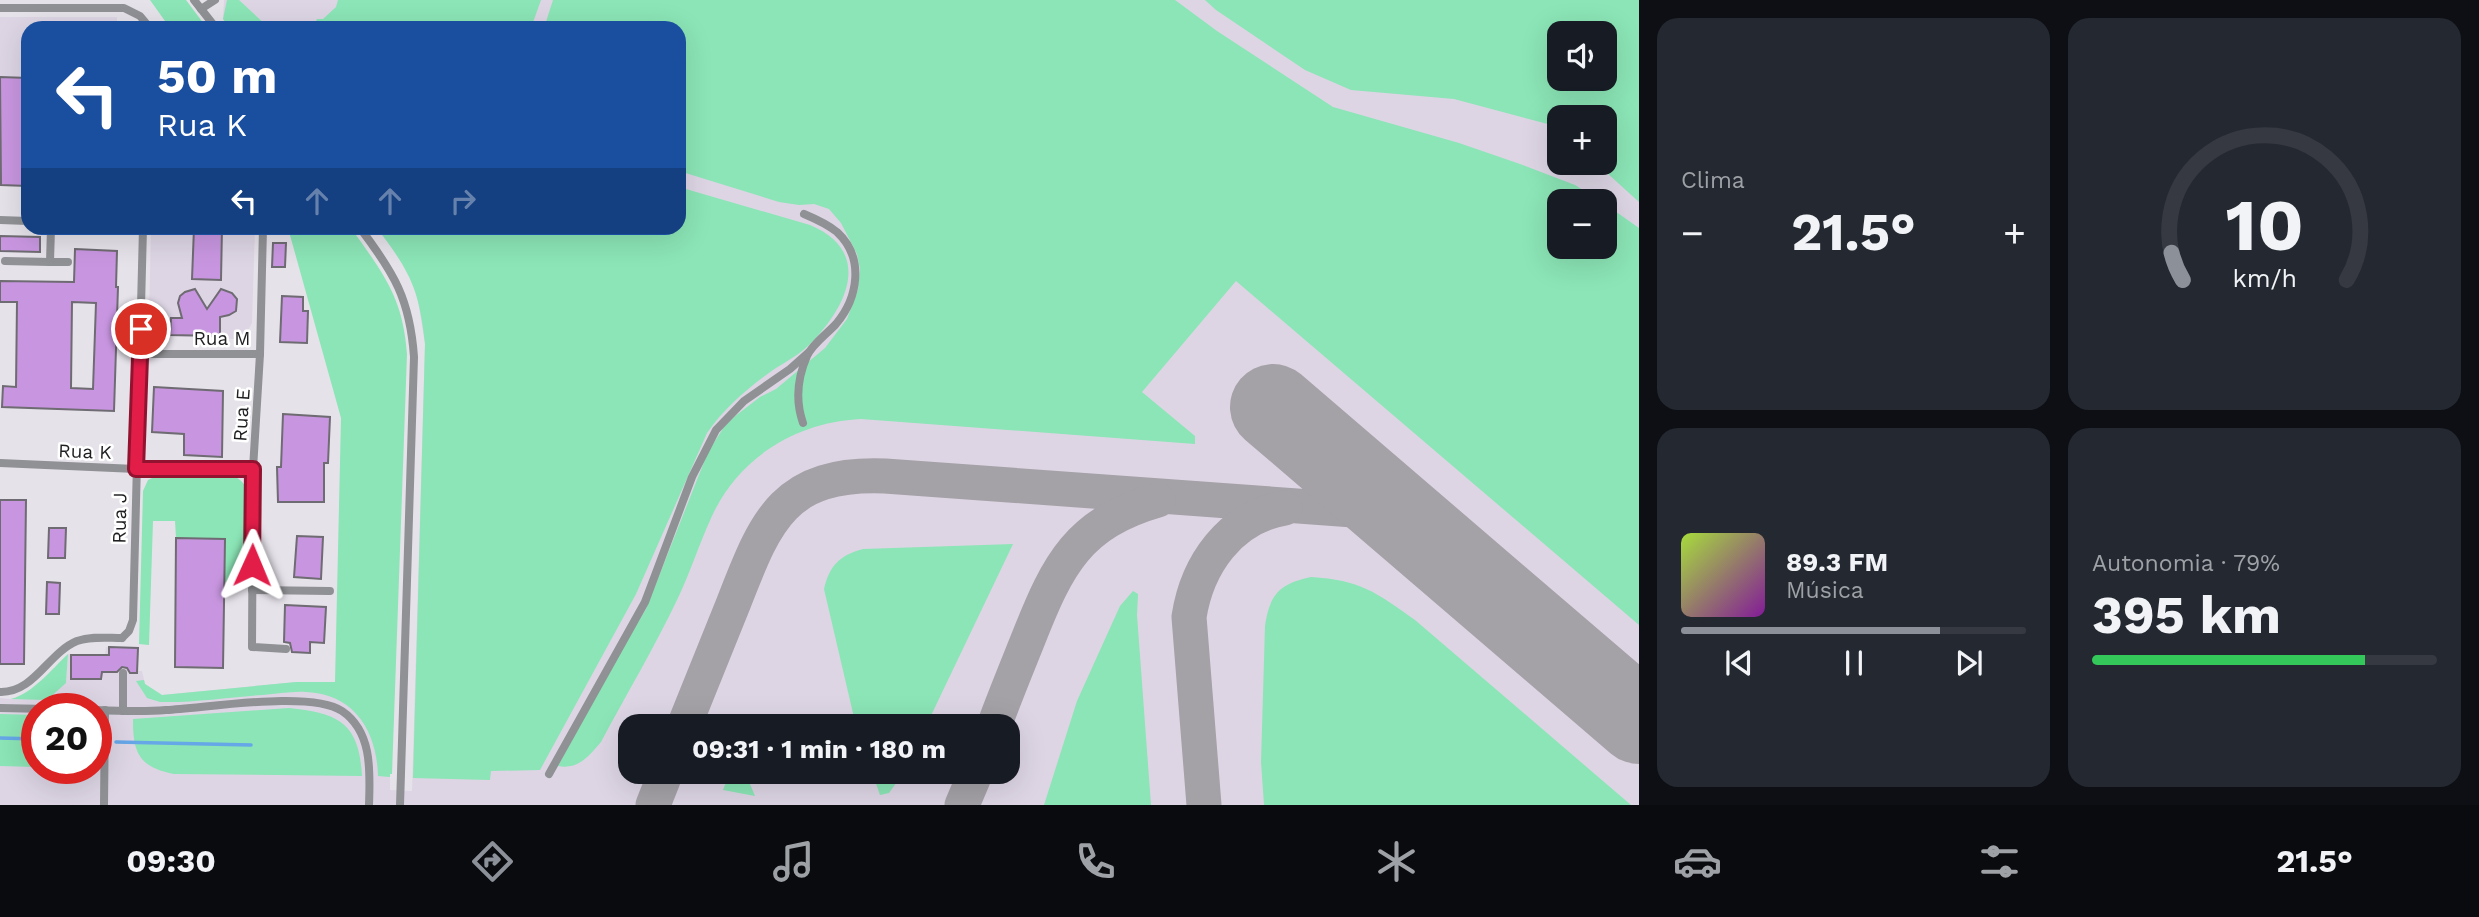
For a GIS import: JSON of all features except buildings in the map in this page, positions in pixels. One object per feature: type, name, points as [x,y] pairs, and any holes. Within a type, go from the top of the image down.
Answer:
[{"type":"lane","points":[[194,0],[210,21]]},
{"type":"lane","points":[[201,9],[215,0]]},
{"type":"lane","points":[[0,8],[124,8],[144,21]]},
{"type":"lane","points":[[549,774],[645,602],[692,477],[716,430],[744,401],[808,353],[837,323],[854,292],[855,265],[845,241],[824,223],[804,214]]},
{"type":"lane","points":[[0,220],[21,221]]},
{"type":"lane","points":[[50,262],[51,235]]},
{"type":"lane","name":"Rua J","points":[[0,692],[9,692],[30,682],[74,642],[87,638],[122,643],[130,631],[133,620],[143,235]]},
{"type":"lane","name":"Rua E","points":[[263,235],[260,354],[253,469],[252,647],[286,649]]},
{"type":"lane","points":[[365,235],[392,272],[409,314],[413,334],[400,805]]},
{"type":"lane","points":[[5,261],[68,262]]},
{"type":"lane","points":[[803,424],[797,400],[798,386],[808,353]]},
{"type":"lane","name":"Rua M","points":[[141,354],[260,354]]},
{"type":"lane","name":"Rua K","points":[[0,463],[136,469],[253,469]]},
{"type":"lane","points":[[252,590],[330,591]]},
{"type":"lane","points":[[123,673],[123,710]]},
{"type":"lane","points":[[112,710],[163,710],[303,699],[330,705],[349,716],[363,738],[370,763],[369,805]]},
{"type":"lane","points":[[0,708],[21,708]]},
{"type":"lane","points":[[103,784],[104,805]]},
{"type":"shaded area","points":[[224,0],[1613,0],[1639,23],[1639,805],[0,805],[0,698],[21,696],[21,784],[112,784],[112,693],[32,693],[66,683],[68,654],[105,655],[106,647],[138,648],[137,671],[142,671],[145,684],[162,695],[296,682],[331,682],[372,723],[390,774],[390,790],[412,791],[425,344],[416,289],[403,262],[382,235],[686,235],[686,21],[223,19]]},
{"type":"shaded area","points":[[0,17],[117,17],[117,21],[21,21],[21,187],[0,186]]},
{"type":"shaded area","points":[[151,235],[255,235],[252,323],[246,334],[235,339],[164,336],[153,330],[149,319]]},
{"type":"green space","points":[[150,0],[186,0],[202,21],[165,21]]},
{"type":"green space","points":[[227,0],[239,0],[262,21],[225,21]]},
{"type":"green space","points":[[338,0],[541,0],[534,21],[316,21],[323,19],[336,7]]},
{"type":"green space","points":[[553,0],[1175,0],[1217,31],[1333,107],[1459,143],[1575,185],[1581,189],[1547,189],[1547,259],[1617,259],[1617,212],[1639,228],[1639,625],[1236,281],[1142,392],[1195,436],[1195,444],[861,419],[815,427],[793,435],[754,460],[738,476],[712,516],[682,590],[601,742],[577,764],[558,766],[646,609],[708,452],[734,417],[760,397],[776,389],[825,348],[847,319],[858,290],[860,269],[857,254],[841,223],[829,209],[814,204],[779,202],[686,173],[686,21],[546,21]]},
{"type":"green space","points":[[1205,0],[1639,0],[1639,202],[1609,175],[1617,175],[1617,105],[1547,105],[1547,124],[1454,99],[1351,90],[1305,70]]},
{"type":"green space","points":[[686,189],[810,225],[830,236],[842,250],[848,265],[848,281],[843,297],[823,330],[809,345],[746,391],[707,433],[636,594],[540,770],[491,771],[490,780],[413,778],[425,344],[416,294],[398,257],[382,235],[686,235]]},
{"type":"green space","points":[[290,235],[356,235],[390,286],[405,334],[407,354],[390,777],[378,776],[373,745],[360,718],[338,700],[323,694],[301,692],[160,702],[147,698],[136,681],[144,680],[145,684],[162,695],[296,682],[335,682],[341,418]]},
{"type":"green space","points":[[162,473],[229,474],[241,481],[246,488],[248,503],[247,560],[242,571],[224,583],[225,539],[176,538],[175,521],[153,521],[149,645],[139,644],[143,491],[148,480]]},
{"type":"green space","points":[[1013,544],[932,714],[853,714],[824,589],[832,568],[842,558],[863,549]]},
{"type":"green space","points":[[1311,577],[1342,581],[1367,589],[1401,610],[1631,805],[1264,805],[1261,762],[1267,615],[1278,592],[1291,583]]},
{"type":"green space","points":[[1133,591],[1138,594],[1137,615],[1151,805],[1044,805],[1077,701],[1120,606]]},
{"type":"green space","points":[[68,654],[66,683],[55,693],[24,693],[34,686]]},
{"type":"green space","points":[[289,708],[321,713],[343,724],[356,744],[362,776],[174,774],[145,762],[134,741],[133,719]]},
{"type":"green space","points":[[0,714],[21,715],[21,767],[0,766]]},
{"type":"green space","points":[[725,784],[750,784],[755,796],[723,790]]},
{"type":"green space","points":[[876,784],[895,784],[889,793],[880,795]]},
{"type":"waterway","points":[[0,738],[21,739]]},
{"type":"waterway","points":[[116,742],[251,745]]},
{"type":"taxiway","points":[[689,714],[744,577],[767,528],[782,508],[800,494],[822,483],[850,477],[885,476],[1367,511],[1403,525],[1503,605]]},
{"type":"taxiway","points":[[999,714],[1050,588],[1074,550],[1108,521],[1131,509],[1158,500]]},
{"type":"taxiway","points":[[1204,805],[1189,617],[1193,598],[1208,562],[1219,546],[1248,522],[1265,513],[1285,508]]},
{"type":"taxiway","points":[[653,805],[661,784]]},
{"type":"taxiway","points":[[962,805],[971,784]]},
{"type":"runway","points":[[1273,407],[1639,721]]},
{"type":"route","points":[[141,329],[136,469],[253,469],[252,565]]}]
